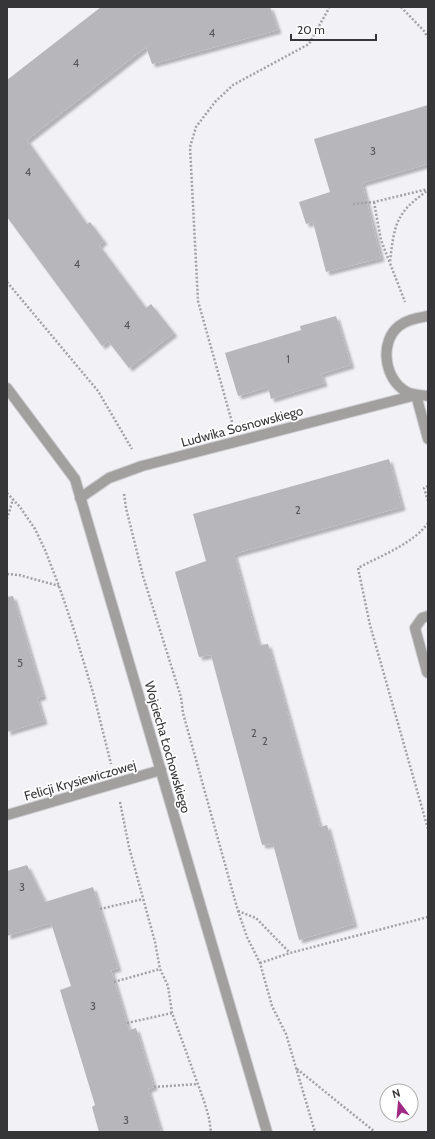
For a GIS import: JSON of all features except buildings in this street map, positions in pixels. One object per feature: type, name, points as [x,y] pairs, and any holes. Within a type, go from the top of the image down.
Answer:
[{"type":"street","name":"Ludwika Sosnowskiego","points":[[428,316],[411,319],[399,326],[392,335],[387,349],[387,366],[395,382],[406,391],[416,395],[428,396]]},
{"type":"street","name":"Wojciecha Łochowskiego","points":[[7,388],[75,479],[267,1132]]},
{"type":"street","name":"Ludwika Sosnowskiego","points":[[80,498],[109,478],[142,466],[416,395]]},
{"type":"street","points":[[416,395],[428,439]]},
{"type":"street","points":[[428,616],[422,618],[415,628],[428,673]]},
{"type":"street","name":"Felicji Krysiewiczowej","points":[[7,814],[161,770]]},
{"type":"path","points":[[237,441],[198,301],[190,147],[196,127],[215,102],[232,85],[309,44],[329,7]]},
{"type":"path","points":[[401,7],[424,31],[428,38]]},
{"type":"path","points":[[353,204],[374,202],[428,190]]},
{"type":"path","points":[[390,262],[393,240],[401,216],[414,201],[428,190]]},
{"type":"path","points":[[374,202],[381,240],[411,319]]},
{"type":"path","points":[[7,282],[98,391],[142,466],[126,486],[124,493],[126,508],[143,576],[181,697],[183,713],[238,911],[247,937],[260,963],[272,1006],[286,1034],[315,1132]]},
{"type":"path","points":[[428,486],[424,488],[428,501]]},
{"type":"path","points":[[7,493],[20,507],[35,529],[59,586],[74,630],[116,784],[124,825],[155,942],[160,969],[168,986],[172,1013],[198,1084],[209,1118],[211,1132]]},
{"type":"path","points":[[7,519],[13,499]]},
{"type":"path","points":[[428,523],[423,530],[406,542],[358,568],[370,625],[428,829]]},
{"type":"path","points":[[7,574],[59,586]]},
{"type":"path","points":[[100,908],[143,899]]},
{"type":"path","points":[[238,911],[256,918],[290,953]]},
{"type":"path","points":[[260,963],[290,953],[428,918]]},
{"type":"path","points":[[114,982],[160,969]]},
{"type":"path","points":[[127,1023],[172,1013]]},
{"type":"path","points":[[296,1068],[375,1132]]},
{"type":"path","points":[[154,1087],[198,1084]]}]
